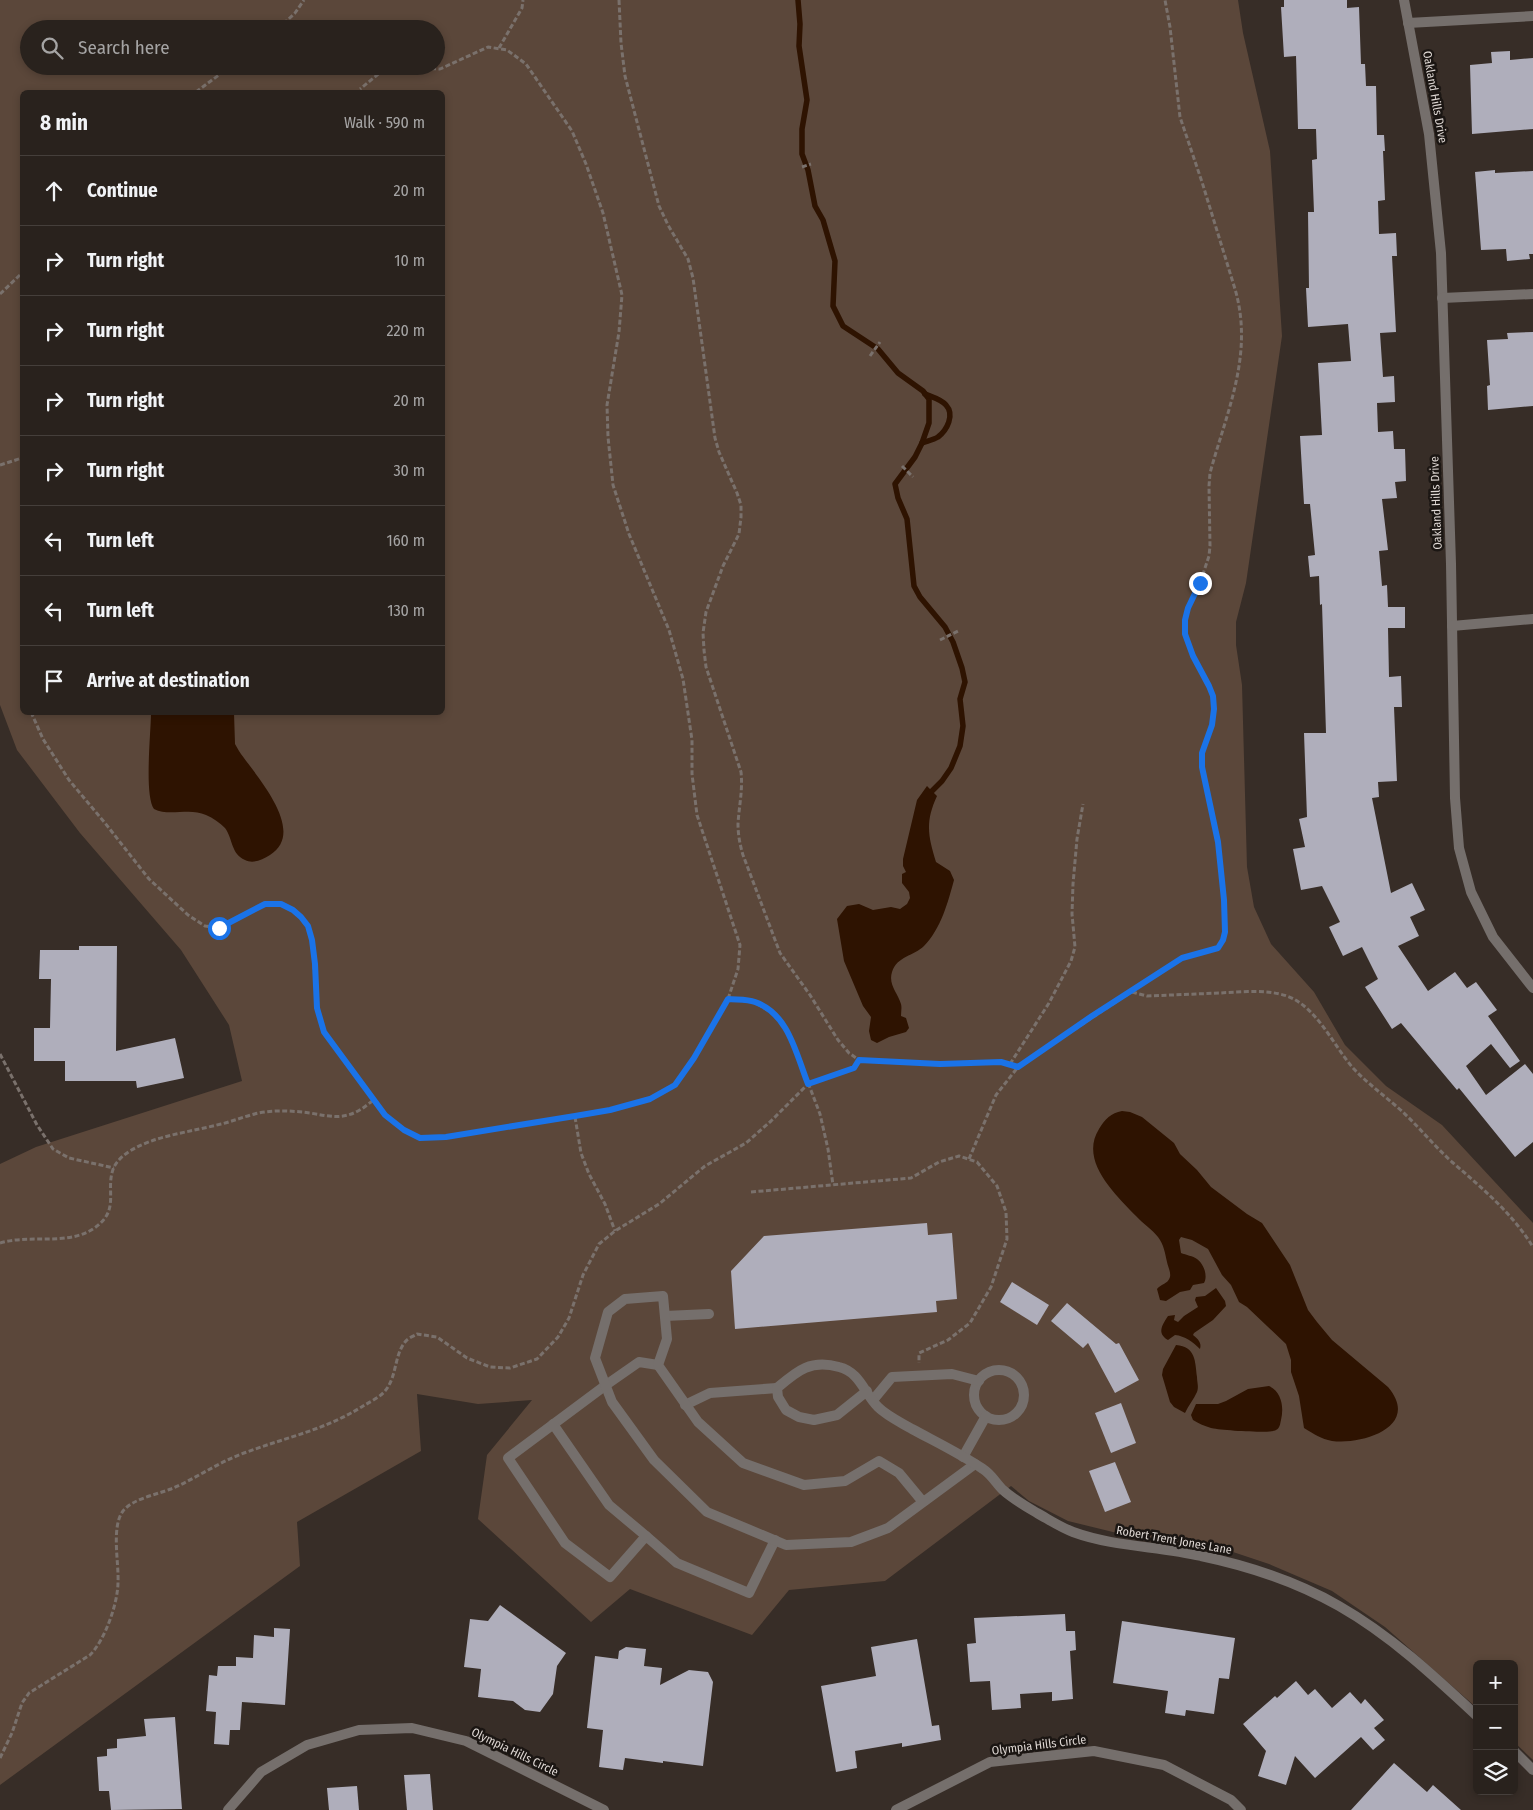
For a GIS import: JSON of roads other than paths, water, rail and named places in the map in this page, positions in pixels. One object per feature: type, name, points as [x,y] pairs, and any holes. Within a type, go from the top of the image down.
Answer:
[{"type":"street","name":"Oakland Hills Drive","points":[[1404,0],[1429,134],[1438,212],[1452,626],[1455,798],[1459,848],[1471,892],[1493,937],[1533,988]]},
{"type":"street","points":[[1408,23],[1533,16]]},
{"type":"street","points":[[1442,298],[1533,294]]},
{"type":"street","points":[[1452,626],[1533,619]]},
{"type":"street","points":[[658,1365],[666,1339],[663,1296],[625,1299],[608,1312],[595,1358],[612,1402],[654,1460],[707,1512],[786,1544],[851,1542],[888,1528],[976,1464]]},
{"type":"street","points":[[665,1316],[710,1314]]},
{"type":"street","points":[[646,1536],[610,1577],[566,1543],[508,1458],[639,1362],[658,1365],[698,1422],[743,1463],[804,1485],[845,1481],[879,1461],[899,1473],[923,1502]]},
{"type":"street","name":"Robert Trent Jones Lane","points":[[777,1388],[803,1368],[819,1364],[839,1367],[853,1373],[877,1406],[894,1419],[976,1464],[1021,1503],[1072,1531],[1127,1545],[1162,1548],[1201,1555],[1266,1573],[1316,1594],[1366,1623],[1397,1646],[1436,1677],[1473,1712]]},
{"type":"street","points":[[1001,1371],[1016,1377],[1024,1391],[1022,1407],[1017,1414],[1002,1420],[993,1420],[986,1416],[976,1404],[974,1396],[979,1381],[985,1375],[1001,1371]]},
{"type":"street","points":[[873,1400],[892,1377],[952,1374],[979,1381]]},
{"type":"street","points":[[685,1405],[710,1393],[777,1388],[778,1397],[786,1410],[799,1417],[814,1420],[837,1415],[867,1390]]},
{"type":"street","points":[[963,1457],[986,1416]]},
{"type":"street","points":[[554,1424],[609,1505],[677,1563],[749,1593],[775,1540]]},
{"type":"street","name":"Olympia Hills Circle","points":[[228,1810],[261,1772],[307,1745],[360,1730],[412,1728],[466,1741],[604,1810]]},
{"type":"street","name":"Olympia Hills Circle","points":[[896,1810],[990,1762],[1094,1751],[1164,1765],[1231,1800],[1241,1810]]},
{"type":"street","points":[[1518,1755],[1533,1770]]},
{"type":"waterway","points":[[798,0],[799,46],[807,100],[802,129],[802,154],[808,170],[815,206],[823,220],[835,261],[833,306],[843,326],[878,349],[898,373],[923,391],[929,399],[929,423],[922,443],[915,457],[895,484],[898,498],[907,519],[914,586],[920,597],[945,627],[953,642],[965,682],[960,699],[963,726],[960,746],[951,768],[932,791]]},
{"type":"waterway","points":[[922,443],[941,434],[950,418],[949,409],[944,403],[925,394]]}]
